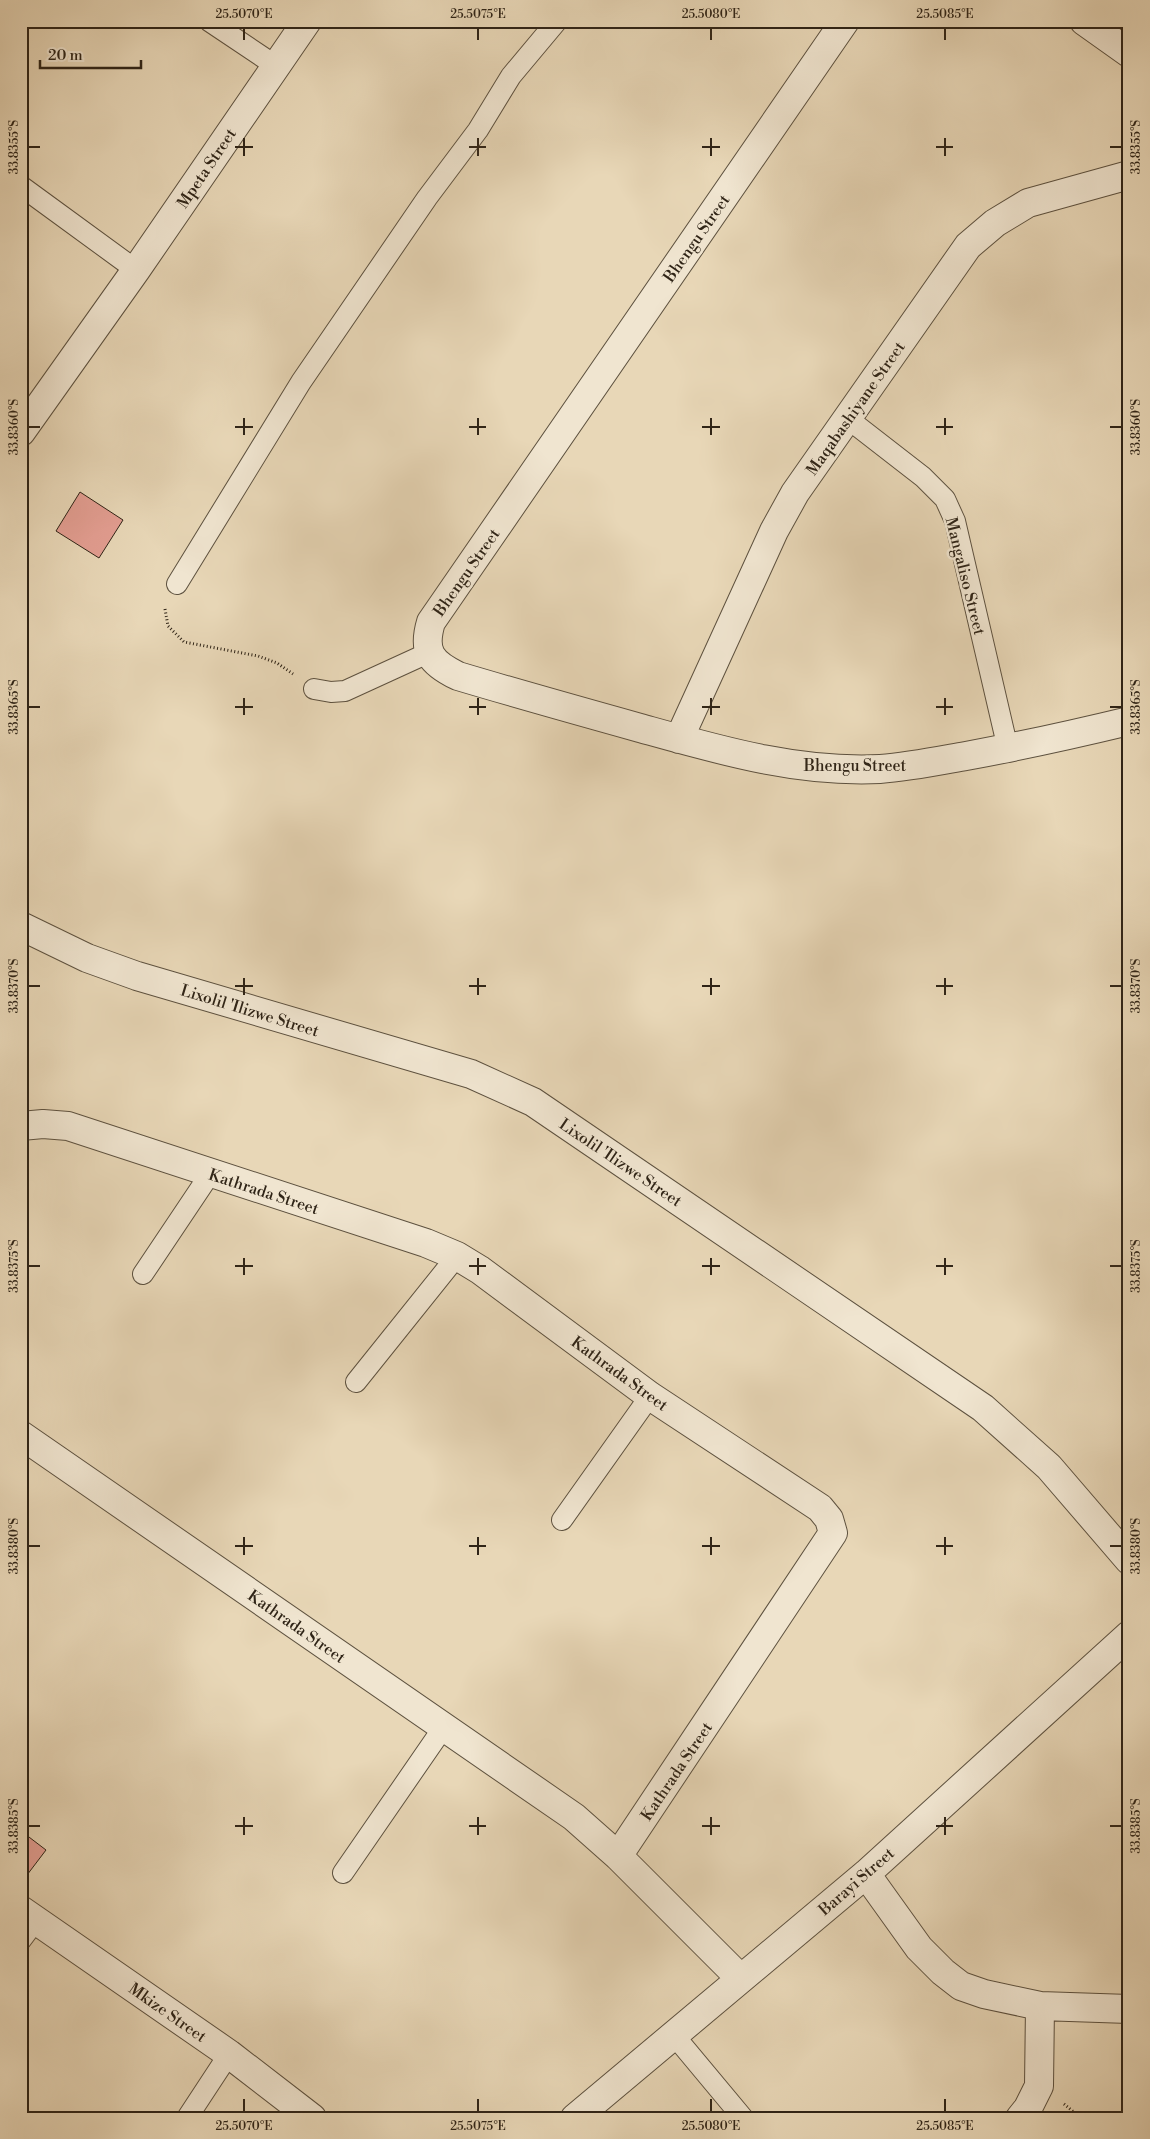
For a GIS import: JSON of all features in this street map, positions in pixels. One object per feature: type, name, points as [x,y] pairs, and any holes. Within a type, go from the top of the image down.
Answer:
[{"type":"street","name":"Mpeta Street","points":[[21,432],[136,270],[307,21]]},
{"type":"street","name":"Bhengu Street","points":[[845,21],[431,622],[427,637],[428,653],[438,665],[458,676],[742,756],[784,764],[832,769],[881,769],[919,765],[1008,749],[1129,721]]},
{"type":"street","points":[[1084,21],[1127,46]]},
{"type":"street","name":"Maqabashiyane Street","points":[[679,739],[774,531],[795,493],[968,246],[995,223],[1028,203],[1129,175]]},
{"type":"street","name":"Lixolil 'Ilizwe Street","points":[[21,926],[87,958],[136,976],[472,1074],[533,1102],[983,1408],[1049,1467],[1129,1560]]},
{"type":"street","name":"Kathrada Street","points":[[21,1126],[43,1124],[68,1126],[210,1174],[426,1243],[457,1256],[480,1270],[650,1396],[820,1508],[829,1519],[834,1533],[618,1856]]},
{"type":"street","name":"Kathrada Street","points":[[21,1435],[574,1817],[618,1856],[740,1978]]},
{"type":"street","name":"Barayi Street","points":[[575,2118],[866,1874],[1129,1635]]},
{"type":"street","points":[[866,1874],[919,1948],[943,1972],[961,1986],[984,1994],[1040,2006],[1129,2009]]},
{"type":"street","name":"Mkize Street","points":[[26,1923],[229,2054],[312,2118]]},
{"type":"street","points":[[1020,2118],[1028,2108],[1039,2086],[1040,2006]]},
{"type":"lane","points":[[209,21],[276,66]]},
{"type":"lane","points":[[177,584],[301,382],[427,198],[478,130],[511,76],[557,21]]},
{"type":"lane","points":[[21,186],[136,270]]},
{"type":"lane","name":"Mangaliso Street","points":[[848,418],[923,476],[945,500],[955,521],[1008,749]]},
{"type":"lane","points":[[314,689],[331,692],[345,691],[428,653]]},
{"type":"lane","points":[[143,1274],[210,1174]]},
{"type":"lane","points":[[356,1382],[457,1256]]},
{"type":"lane","points":[[562,1520],[650,1396]]},
{"type":"lane","points":[[342,1872],[443,1728]]},
{"type":"lane","points":[[673,2034],[743,2118]]},
{"type":"lane","points":[[187,2118],[229,2054]]},
{"type":"path","points":[[177,584],[165,607],[168,626],[184,642],[258,656],[277,663],[314,689]]},
{"type":"building","points":[[80,492],[123,520],[99,558],[56,531]]},
{"type":"building","points":[[25,1834],[46,1850],[27,1875],[21,1871],[21,1840]]}]
